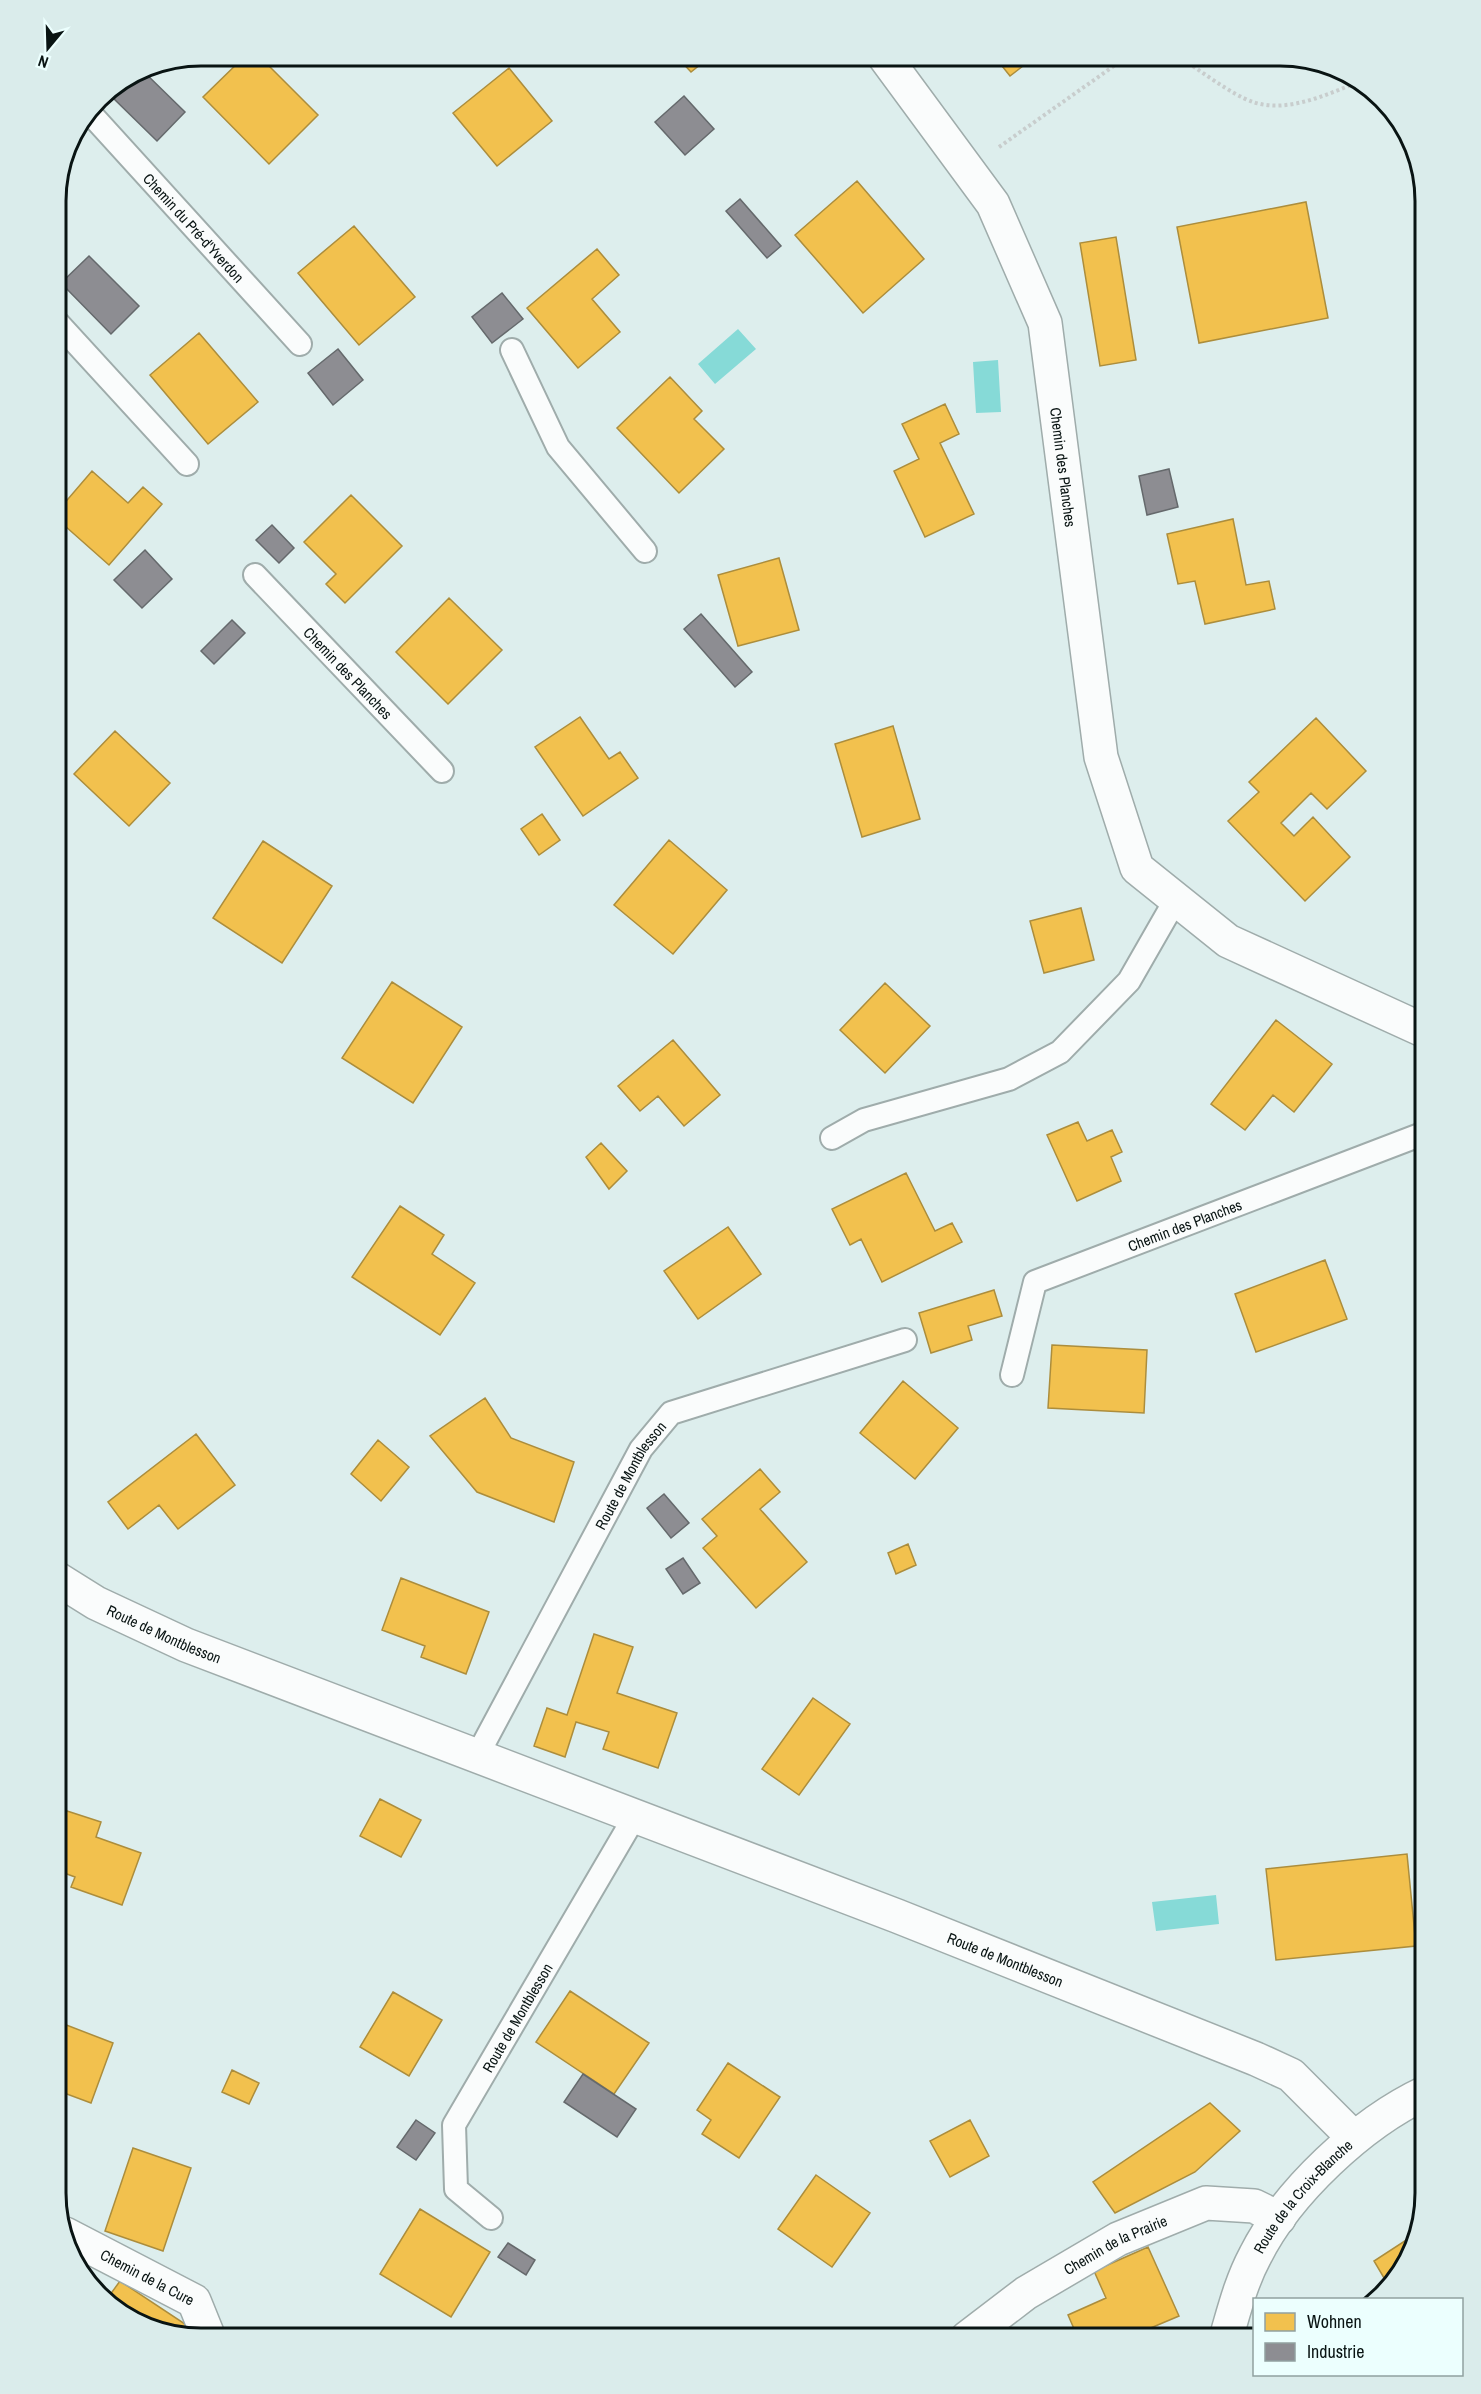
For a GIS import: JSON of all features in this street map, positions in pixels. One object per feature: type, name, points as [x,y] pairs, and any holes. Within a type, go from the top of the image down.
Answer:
[{"type":"street","name":"Chemin des Planches","points":[[891,66],[993,204],[1045,323],[1101,757],[1137,868],[1228,941],[1415,1025]]},
{"type":"street","name":"Route de Montblesson","points":[[66,1584],[96,1604],[186,1646],[908,1920],[1256,2059],[1291,2075],[1354,2138]]},
{"type":"street","name":"Route de la Croix-Blanche","points":[[1229,2328],[1254,2256],[1279,2218],[1316,2173],[1354,2138],[1415,2099]]},
{"type":"street","name":"Chemin de la Prairie","points":[[980,2328],[1026,2293],[1118,2239],[1206,2203],[1254,2206],[1279,2218]]},
{"type":"street","name":"Chemin de la Cure","points":[[74,2239],[194,2301],[205,2328]]},
{"type":"lane","name":"Chemin du Pré-d'Yverdon","points":[[95,118],[300,344]]},
{"type":"lane","points":[[66,332],[187,464]]},
{"type":"lane","points":[[512,350],[558,447],[645,551]]},
{"type":"lane","name":"Chemin des Planches","points":[[255,575],[442,771]]},
{"type":"lane","points":[[832,1138],[864,1120],[1009,1079],[1059,1052],[1129,981],[1176,899]]},
{"type":"lane","name":"Chemin des Planches","points":[[1012,1375],[1035,1282],[1415,1137]]},
{"type":"lane","name":"Route de Montblesson","points":[[477,1756],[641,1449],[671,1413],[905,1340]]},
{"type":"lane","name":"Route de Montblesson","points":[[491,2218],[456,2188],[454,2125],[635,1816]]},
{"type":"path","points":[[992,151],[1114,66]]},
{"type":"path","points":[[1194,66],[1251,102],[1267,105],[1288,105],[1349,85]]},
{"type":"water","points":[[738,329],[756,349],[715,384],[698,364]]},
{"type":"water","points":[[998,360],[1001,412],[976,413],[973,362]]},
{"type":"water","points":[[1216,1895],[1219,1924],[1156,1931],[1152,1902]]},
{"type":"building: Wohnen","points":[[235,66],[269,66],[318,115],[269,164],[203,97]]},
{"type":"building: Wohnen","points":[[685,66],[698,66],[691,72]]},
{"type":"building: Wohnen","points":[[1002,66],[1023,66],[1010,76]]},
{"type":"building: Wohnen","points":[[509,68],[552,121],[497,166],[453,113]]},
{"type":"building: Wohnen","points":[[857,181],[924,259],[863,313],[795,235]]},
{"type":"building: Wohnen","points":[[1306,202],[1328,318],[1199,343],[1177,227]]},
{"type":"building: Wohnen","points":[[354,226],[415,297],[359,345],[298,273]]},
{"type":"building: Wohnen","points":[[1116,237],[1136,360],[1100,366],[1080,243]]},
{"type":"building: Wohnen","points":[[597,249],[619,275],[592,299],[620,332],[578,368],[527,308]]},
{"type":"building: Wohnen","points":[[199,333],[258,402],[208,444],[150,375]]},
{"type":"building: Wohnen","points":[[670,377],[702,411],[694,419],[724,449],[679,493],[617,428]]},
{"type":"building: Wohnen","points":[[945,404],[959,434],[940,443],[974,514],[925,537],[894,471],[919,459],[902,424]]},
{"type":"building: Wohnen","points":[[92,471],[128,503],[143,487],[162,504],[109,565],[66,527],[66,501]]},
{"type":"building: Wohnen","points":[[351,495],[402,546],[345,603],[326,584],[336,574],[304,542]]},
{"type":"building: Wohnen","points":[[1233,519],[1246,585],[1269,581],[1275,609],[1205,624],[1195,581],[1178,584],[1167,534]]},
{"type":"building: Wohnen","points":[[779,558],[799,630],[738,646],[718,575]]},
{"type":"building: Wohnen","points":[[449,598],[502,650],[448,704],[396,652]]},
{"type":"building: Wohnen","points":[[580,717],[609,759],[620,752],[638,778],[583,816],[535,747]]},
{"type":"building: Wohnen","points":[[1316,718],[1366,771],[1327,809],[1311,793],[1281,823],[1294,836],[1313,817],[1350,857],[1305,901],[1228,821],[1259,792],[1249,782]]},
{"type":"building: Wohnen","points":[[893,726],[920,819],[862,837],[835,744]]},
{"type":"building: Wohnen","points":[[115,731],[170,783],[129,826],[74,774]]},
{"type":"building: Wohnen","points":[[542,814],[560,840],[539,855],[521,829]]},
{"type":"building: Wohnen","points":[[669,840],[727,890],[673,954],[614,905]]},
{"type":"building: Wohnen","points":[[263,841],[332,886],[282,963],[213,918]]},
{"type":"building: Wohnen","points":[[1081,908],[1094,960],[1044,973],[1030,921]]},
{"type":"building: Wohnen","points":[[392,982],[462,1027],[413,1103],[342,1058]]},
{"type":"building: Wohnen","points":[[885,983],[930,1026],[885,1073],[840,1030]]},
{"type":"building: Wohnen","points":[[1276,1020],[1332,1064],[1294,1112],[1273,1095],[1245,1130],[1211,1104]]},
{"type":"building: Wohnen","points":[[673,1040],[720,1095],[684,1126],[658,1096],[640,1111],[618,1086]]},
{"type":"building: Wohnen","points":[[1078,1122],[1087,1141],[1112,1130],[1122,1152],[1111,1157],[1121,1181],[1077,1201],[1047,1135]]},
{"type":"building: Wohnen","points":[[601,1143],[627,1171],[609,1189],[586,1157]]},
{"type":"building: Wohnen","points":[[906,1173],[935,1231],[952,1223],[962,1242],[882,1282],[861,1239],[850,1245],[832,1209]]},
{"type":"building: Wohnen","points":[[400,1206],[444,1235],[432,1254],[475,1283],[440,1335],[352,1277]]},
{"type":"building: Wohnen","points":[[728,1227],[761,1274],[698,1319],[664,1271]]},
{"type":"building: Wohnen","points":[[1325,1260],[1347,1319],[1256,1352],[1235,1294]]},
{"type":"building: Wohnen","points":[[994,1290],[1002,1316],[968,1326],[972,1340],[931,1353],[919,1313]]},
{"type":"building: Wohnen","points":[[1052,1345],[1147,1350],[1144,1413],[1048,1408]]},
{"type":"building: Wohnen","points":[[903,1381],[958,1428],[915,1479],[860,1433]]},
{"type":"building: Wohnen","points":[[485,1398],[511,1438],[574,1462],[554,1522],[477,1492],[430,1436]]},
{"type":"building: Wohnen","points":[[196,1434],[235,1485],[178,1529],[159,1505],[128,1529],[108,1502]]},
{"type":"building: Wohnen","points":[[378,1440],[409,1467],[381,1501],[351,1474]]},
{"type":"building: Wohnen","points":[[760,1469],[780,1492],[760,1509],[807,1562],[756,1608],[703,1548],[717,1536],[702,1519]]},
{"type":"building: Wohnen","points":[[908,1544],[916,1565],[896,1574],[888,1553]]},
{"type":"building: Wohnen","points":[[401,1578],[489,1612],[466,1674],[421,1657],[425,1646],[382,1630]]},
{"type":"building: Wohnen","points":[[594,1634],[633,1647],[617,1693],[677,1713],[658,1768],[603,1749],[609,1732],[576,1722],[565,1757],[534,1746],[547,1708],[567,1715]]},
{"type":"building: Wohnen","points":[[813,1698],[850,1724],[799,1795],[762,1769]]},
{"type":"building: Wohnen","points":[[380,1799],[421,1820],[401,1857],[360,1836]]},
{"type":"building: Wohnen","points":[[66,1811],[101,1822],[96,1837],[141,1853],[122,1905],[71,1887],[75,1877],[66,1874]]},
{"type":"building: Wohnen","points":[[1407,1854],[1415,1946],[1276,1960],[1266,1869]]},
{"type":"building: Wohnen","points":[[570,1991],[649,2043],[614,2094],[536,2042]]},
{"type":"building: Wohnen","points":[[393,1992],[442,2020],[409,2076],[360,2047]]},
{"type":"building: Wohnen","points":[[66,2025],[113,2043],[91,2103],[66,2094]]},
{"type":"building: Wohnen","points":[[728,2063],[780,2097],[739,2158],[702,2134],[711,2120],[697,2110]]},
{"type":"building: Wohnen","points":[[232,2070],[259,2083],[249,2104],[222,2092]]},
{"type":"building: Wohnen","points":[[1210,2103],[1240,2131],[1195,2172],[1115,2213],[1093,2182]]},
{"type":"building: Wohnen","points":[[970,2120],[989,2156],[950,2177],[930,2141]]},
{"type":"building: Wohnen","points":[[133,2148],[191,2168],[163,2251],[105,2231]]},
{"type":"building: Wohnen","points":[[816,2175],[870,2213],[832,2267],[778,2229]]},
{"type":"building: Wohnen","points":[[420,2209],[490,2252],[451,2317],[380,2274]]},
{"type":"building: Wohnen","points":[[1407,2240],[1397,2261],[1384,2279],[1374,2261]]},
{"type":"building: Wohnen","points":[[1148,2247],[1179,2316],[1151,2328],[1074,2328],[1068,2315],[1106,2298],[1094,2271]]},
{"type":"building: Wohnen","points":[[120,2281],[191,2328],[158,2321],[141,2314],[111,2294]]},
{"type":"building: Industrie","points":[[148,76],[185,112],[157,141],[114,99]]},
{"type":"building: Industrie","points":[[684,96],[714,129],[685,155],[655,122]]},
{"type":"building: Industrie","points":[[740,199],[781,246],[767,258],[726,211]]},
{"type":"building: Industrie","points":[[89,256],[139,306],[111,334],[66,288],[66,278]]},
{"type":"building: Industrie","points":[[502,293],[523,319],[492,343],[472,317]]},
{"type":"building: Industrie","points":[[338,349],[363,380],[333,405],[308,373]]},
{"type":"building: Industrie","points":[[1169,469],[1178,507],[1147,515],[1139,476]]},
{"type":"building: Industrie","points":[[272,525],[294,548],[279,563],[256,540]]},
{"type":"building: Industrie","points":[[145,550],[172,579],[142,608],[114,580]]},
{"type":"building: Industrie","points":[[701,614],[752,672],[735,687],[684,629]]},
{"type":"building: Industrie","points":[[232,620],[245,633],[214,664],[201,651]]},
{"type":"building: Industrie","points":[[664,1494],[689,1523],[671,1538],[647,1508]]},
{"type":"building: Industrie","points":[[683,1558],[700,1583],[683,1594],[666,1569]]},
{"type":"building: Industrie","points":[[583,2074],[636,2109],[617,2137],[564,2102]]},
{"type":"building: Industrie","points":[[416,2120],[435,2133],[416,2160],[397,2147]]},
{"type":"building: Industrie","points":[[508,2243],[535,2260],[526,2275],[498,2257]]}]
